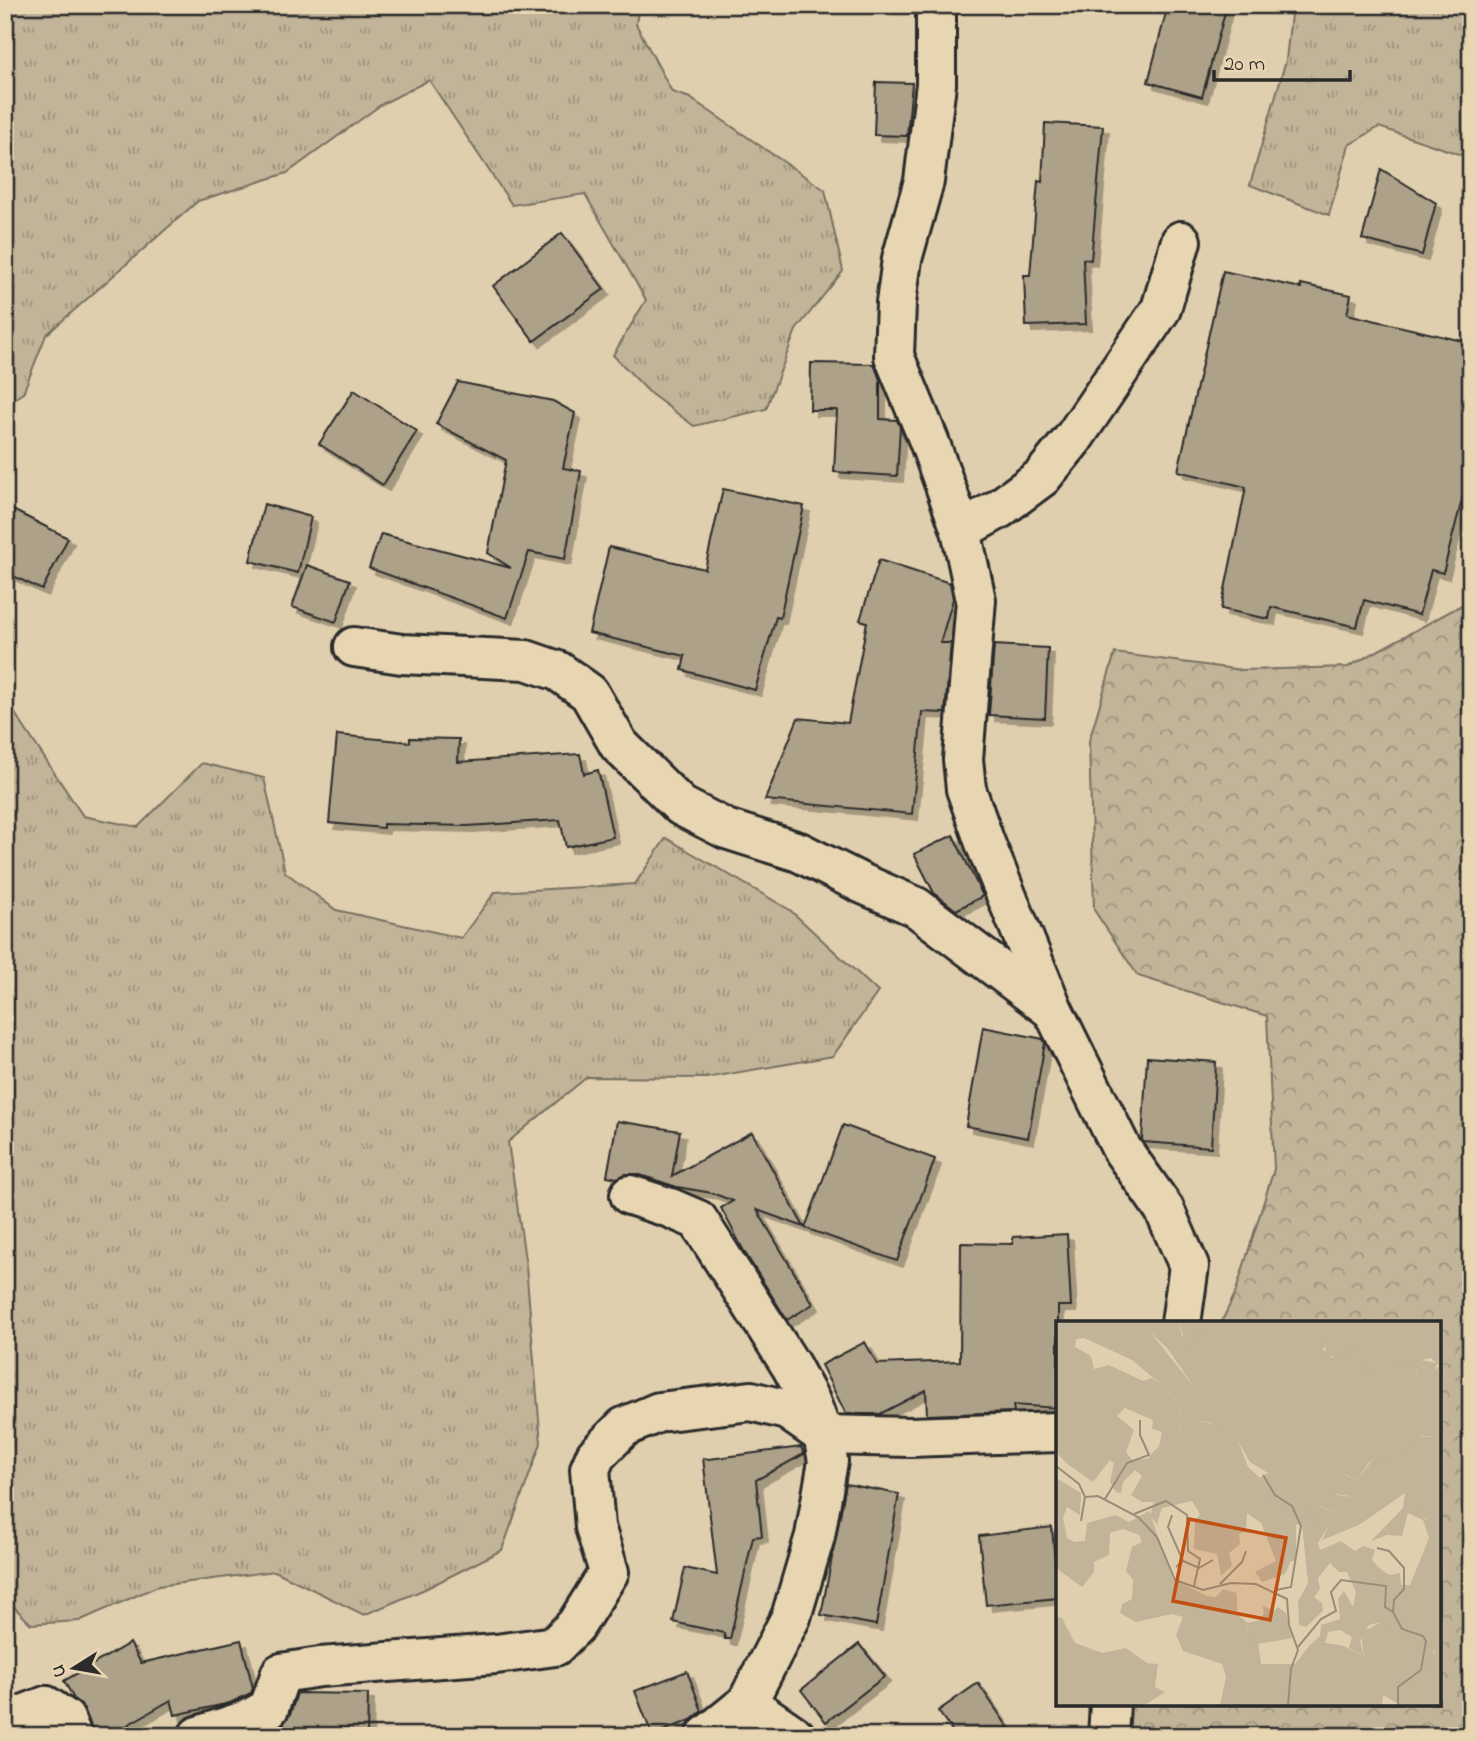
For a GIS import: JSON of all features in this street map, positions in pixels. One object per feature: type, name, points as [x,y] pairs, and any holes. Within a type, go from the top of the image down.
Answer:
[{"type":"street","points":[[936,5],[936,84],[924,181],[902,259],[896,303],[894,356],[929,441],[961,530],[976,600],[964,736],[966,789],[985,843],[1053,1010],[1121,1148],[1164,1209],[1189,1266],[1181,1321]]},
{"type":"street","points":[[961,530],[999,509],[1042,477],[1073,439],[1161,309],[1181,241]]},
{"type":"street","points":[[354,647],[402,654],[526,660],[558,671],[589,693],[619,745],[681,806],[726,829],[799,852],[916,907],[1053,1010]]},
{"type":"street","points":[[630,1195],[698,1220],[791,1366],[810,1401],[823,1435],[828,1461],[816,1536],[791,1617],[747,1703],[706,1736]]},
{"type":"street","points":[[198,1736],[250,1719],[269,1708],[281,1673],[320,1667],[496,1654],[555,1646],[576,1625],[608,1572],[595,1527],[590,1469],[596,1455],[624,1427],[659,1412],[751,1401],[787,1410],[823,1435],[911,1437],[1056,1432]]},
{"type":"street","points":[[747,1703],[795,1736]]},
{"type":"street","points":[[5,1722],[46,1706],[65,1719],[72,1736]]},
{"type":"street","points":[[1108,1736],[1110,1706]]},
{"type":"green space","points":[[5,5],[639,5],[636,24],[672,92],[690,98],[825,190],[843,271],[796,330],[766,409],[694,426],[651,394],[613,355],[646,300],[585,194],[512,205],[429,80],[382,104],[287,173],[198,201],[46,335],[23,393],[5,405]]},
{"type":"green space","points":[[1292,5],[1471,5],[1471,158],[1379,127],[1349,145],[1329,215],[1250,185],[1286,60]]},
{"type":"green space","points":[[1471,600],[1471,1736],[1126,1736],[1125,1706],[1441,1706],[1441,1321],[1222,1321],[1235,1294],[1274,1169],[1267,1016],[1138,976],[1094,910],[1089,741],[1115,653],[1242,670],[1348,667]]},
{"type":"green space","points":[[5,709],[12,709],[83,816],[138,827],[202,763],[264,778],[285,872],[336,910],[461,938],[495,892],[635,884],[666,838],[790,910],[878,992],[833,1056],[706,1078],[587,1077],[508,1142],[526,1266],[541,1443],[502,1550],[425,1589],[364,1615],[275,1571],[158,1586],[79,1621],[31,1624],[5,1598]]},
{"type":"building","points":[[1168,5],[1227,5],[1202,97],[1148,82]]},
{"type":"building","points":[[876,82],[912,83],[907,136],[874,135]]},
{"type":"building","points":[[1045,123],[1103,126],[1091,260],[1083,259],[1086,324],[1026,326],[1024,275],[1030,275],[1038,181],[1042,182]]},
{"type":"building","points":[[1381,169],[1436,203],[1422,255],[1362,239]]},
{"type":"building","points":[[562,233],[604,289],[534,341],[493,286]]},
{"type":"building","points":[[1223,271],[1301,288],[1301,284],[1351,295],[1347,314],[1471,343],[1471,465],[1443,573],[1431,570],[1419,615],[1364,600],[1357,627],[1271,607],[1269,619],[1221,609],[1246,487],[1178,471]]},
{"type":"building","points":[[811,363],[874,364],[880,380],[880,419],[897,420],[900,427],[897,476],[834,472],[837,410],[810,410]]},
{"type":"building","points":[[458,382],[553,401],[575,413],[563,468],[581,471],[565,559],[529,552],[507,618],[369,568],[381,534],[511,568],[488,553],[506,460],[436,424]]},
{"type":"building","points":[[354,390],[417,431],[383,485],[319,444]]},
{"type":"building","points":[[723,489],[804,506],[780,618],[776,617],[755,690],[682,670],[685,656],[589,633],[609,547],[705,569]]},
{"type":"building","points":[[264,504],[311,517],[298,573],[250,561]]},
{"type":"building","points":[[5,506],[68,538],[42,590],[5,572]]},
{"type":"building","points":[[879,560],[950,583],[953,599],[940,643],[951,643],[945,713],[922,712],[912,814],[765,800],[798,718],[848,723],[867,622],[860,620]]},
{"type":"building","points":[[307,565],[350,580],[336,622],[292,607]]},
{"type":"building","points":[[994,645],[1048,648],[1045,718],[989,715]]},
{"type":"building","points":[[337,735],[410,742],[410,738],[459,739],[458,762],[580,754],[584,774],[598,770],[613,837],[566,847],[560,820],[467,826],[383,824],[383,828],[329,823]]},
{"type":"building","points":[[953,835],[983,896],[956,910],[934,893],[914,854]]},
{"type":"building","points":[[983,1027],[1043,1039],[1045,1043],[1028,1138],[966,1126]]},
{"type":"building","points":[[1147,1057],[1216,1062],[1211,1147],[1143,1142]]},
{"type":"building","points":[[617,1121],[680,1131],[672,1176],[752,1132],[804,1227],[757,1210],[813,1304],[787,1320],[745,1253],[721,1208],[733,1201],[637,1174],[626,1174],[617,1178],[607,1176]]},
{"type":"building","points":[[843,1125],[935,1159],[897,1261],[805,1228]]},
{"type":"building","points":[[1067,1234],[1071,1306],[1058,1306],[1056,1408],[1013,1405],[1014,1412],[927,1415],[926,1390],[880,1414],[846,1414],[821,1365],[865,1342],[877,1364],[960,1361],[961,1243],[1013,1244],[1013,1237]]},
{"type":"building","points":[[801,1447],[804,1454],[756,1480],[762,1536],[753,1537],[730,1639],[725,1639],[724,1633],[673,1622],[685,1568],[717,1575],[703,1458]]},
{"type":"building","points":[[846,1484],[899,1494],[876,1625],[821,1615]]},
{"type":"building","points":[[1052,1527],[1056,1598],[986,1605],[979,1536]]},
{"type":"building","points":[[241,1640],[253,1688],[251,1693],[230,1703],[175,1715],[171,1700],[108,1736],[95,1736],[85,1711],[74,1699],[64,1681],[130,1643],[141,1663]]},
{"type":"building","points":[[859,1644],[885,1676],[826,1722],[801,1690]]},
{"type":"building","points":[[687,1671],[702,1711],[691,1720],[652,1735],[635,1691]]},
{"type":"building","points":[[978,1683],[1014,1736],[956,1736],[938,1711]]},
{"type":"building","points":[[297,1693],[368,1694],[367,1736],[284,1736],[284,1722],[290,1715]]}]
